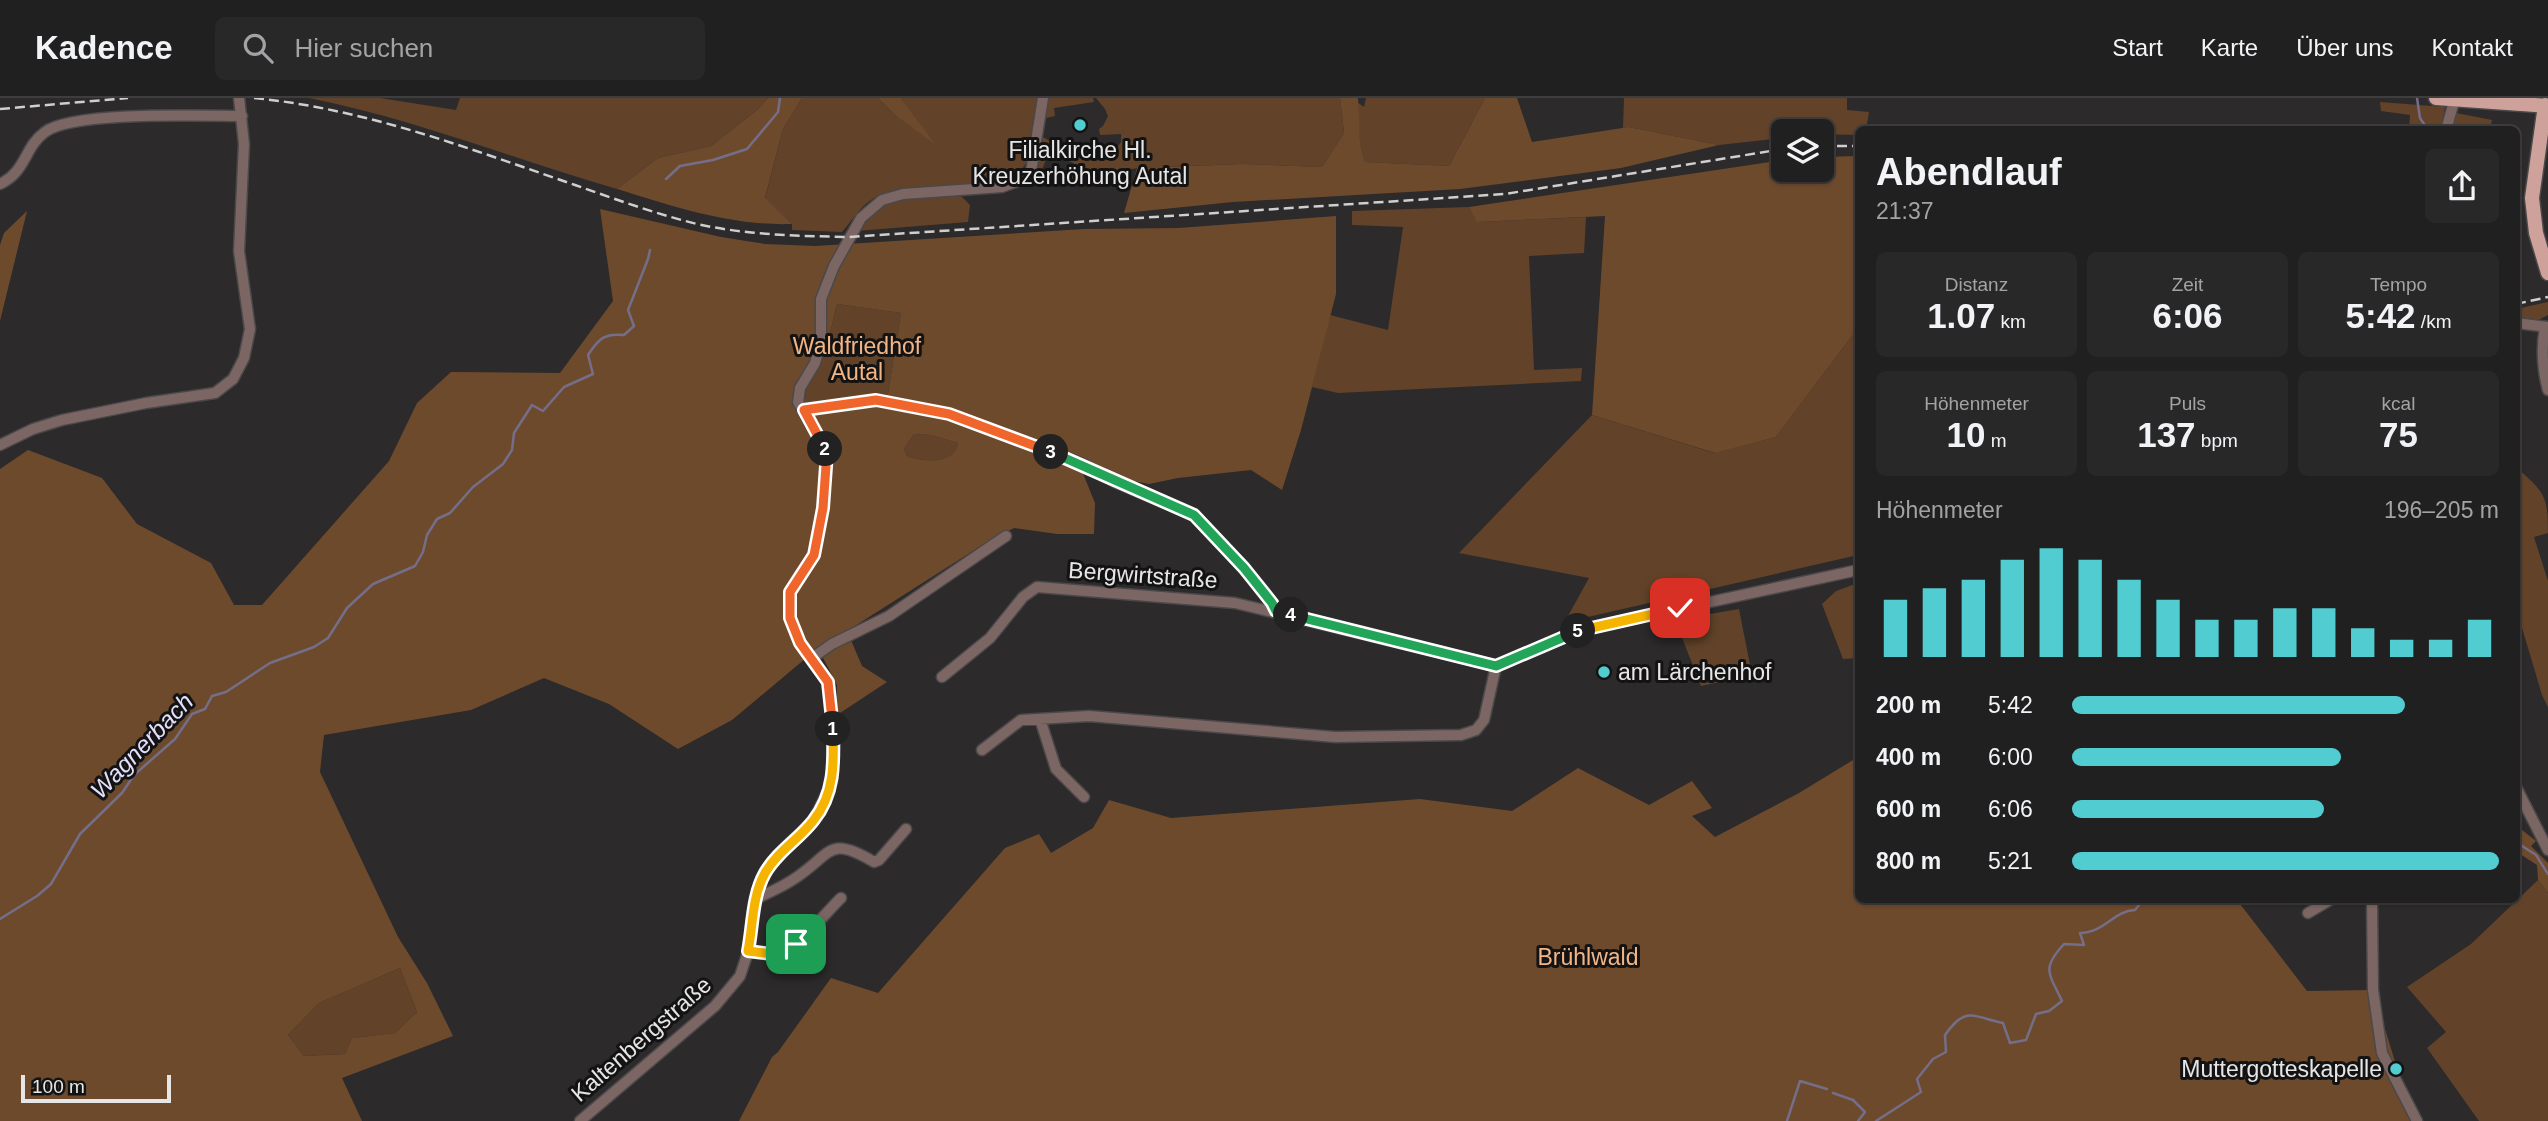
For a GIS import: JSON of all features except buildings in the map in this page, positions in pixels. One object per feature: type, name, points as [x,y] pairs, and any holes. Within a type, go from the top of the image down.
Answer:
[{"type":"main road","points":[[2437,98],[2547,106],[2532,198],[2536,233],[2548,273]]},
{"type":"street","points":[[0,445],[33,429],[62,420],[215,393],[233,379],[246,350],[250,329],[239,251],[244,144],[239,98]]},
{"type":"street","points":[[1043,98],[1031,172],[1021,180],[1002,187],[903,194],[882,200],[861,218],[834,266],[821,299],[821,341],[815,362],[800,388],[798,402],[804,410],[876,400],[949,414],[1076,461],[1115,482],[1194,515],[1244,568],[1276,611]]},
{"type":"street","points":[[2447,126],[2455,99]]},
{"type":"street","points":[[0,184],[17,173],[32,146],[43,133],[58,125],[125,117],[242,116]]},
{"type":"street","points":[[2520,324],[2547,327],[2541,346],[2543,373],[2548,390]]},
{"type":"street","name":"Kaltenbergstraße","points":[[580,1121],[715,1006],[740,976],[748,951],[763,876],[770,865],[814,820],[832,782],[833,721],[828,682],[800,643],[790,618],[790,592],[814,555],[823,508],[827,452],[804,410]]},
{"type":"street","points":[[812,658],[832,644],[889,616],[1006,536]]},
{"type":"street","points":[[982,750],[1021,720],[1089,716],[1335,737],[1461,735],[1476,730],[1484,720],[1496,666],[1580,630],[1855,571]]},
{"type":"street","name":"Bergwirtstraße","points":[[943,677],[990,638],[1023,597],[1037,587],[1235,603],[1496,666]]},
{"type":"street","points":[[1040,719],[1056,769],[1084,797]]},
{"type":"street","points":[[2520,795],[2548,849]]},
{"type":"street","points":[[757,898],[777,890],[799,876],[831,849],[844,848],[874,862],[879,860],[906,830]]},
{"type":"street","points":[[748,951],[772,954],[796,944],[841,898]]},
{"type":"street","points":[[2308,913],[2325,903]]},
{"type":"street","points":[[2372,903],[2373,990],[2382,1053],[2417,1121]]},
{"type":"green space","points":[[309,98],[380,98],[456,110],[460,98],[768,98],[711,146],[658,158],[617,189],[425,128]]},
{"type":"green space","points":[[768,98],[802,98],[783,129],[765,198],[792,224],[725,219],[617,189],[658,158],[711,146]]},
{"type":"green space","points":[[802,98],[878,98],[897,117],[934,143],[901,98],[1037,98],[1026,163],[1017,173],[980,183],[887,193],[867,203],[842,232],[792,230],[792,224],[765,199],[783,129]]},
{"type":"green space","points":[[878,98],[901,98],[936,145],[897,117]]},
{"type":"green space","points":[[1048,98],[1093,98],[1094,102],[1054,108],[1055,116],[1046,118]]},
{"type":"green space","points":[[1096,98],[1340,98],[1344,133],[1322,167],[1243,164],[1137,168],[1056,186],[1046,177],[1072,172],[1074,163],[1051,155],[1046,159],[1042,170],[1036,169],[1041,136],[1066,148],[1079,158],[1108,156],[1107,150],[1117,148],[1121,142],[1121,134],[1100,135],[1099,129],[1108,116]]},
{"type":"green space","points":[[1340,98],[1358,98],[1360,143],[1365,162],[1449,166],[1485,98],[1517,98],[1532,142],[1629,127],[1719,145],[1621,168],[1460,189],[1233,202],[1124,213],[1137,168],[1243,164],[1322,167],[1344,133]]},
{"type":"green space","points":[[1366,98],[1485,98],[1449,166],[1365,162],[1360,143],[1357,102],[1364,107]]},
{"type":"green space","points":[[1624,98],[1847,98],[1847,110],[1869,112],[1867,126],[1855,126],[1855,135],[1834,134],[1834,119],[1771,119],[1771,139],[1719,145],[1623,128]]},
{"type":"green space","points":[[2380,102],[2445,107],[2442,126],[2409,126],[2410,115],[2381,111]]},
{"type":"green space","points":[[2456,113],[2492,120],[2491,126],[2451,126]]},
{"type":"green space","points":[[1855,156],[1855,332],[1776,437],[1715,453],[1592,415],[1605,216],[1477,222],[1469,207],[1771,162],[1771,182],[1834,182],[1834,157]]},
{"type":"green space","points":[[960,195],[970,205],[968,222],[857,231],[882,206],[896,200]]},
{"type":"green space","points":[[1469,207],[1478,222],[1586,217],[1584,253],[1529,256],[1534,370],[1582,368],[1581,381],[1338,393],[1312,387],[1330,315],[1388,330],[1403,227],[1352,225],[1352,211]]},
{"type":"green space","points":[[600,209],[721,237],[765,244],[815,246],[1084,229],[1179,228],[1336,216],[1336,294],[1301,430],[1282,490],[1251,470],[1149,484],[1082,471],[1095,503],[1094,534],[1057,534],[1014,528],[987,542],[847,631],[862,666],[887,682],[837,715],[837,685],[818,648],[732,720],[678,749],[609,704],[544,678],[471,710],[324,735],[320,772],[398,937],[427,983],[453,1036],[342,1078],[362,1121],[0,1121],[0,469],[28,450],[102,478],[137,524],[211,563],[234,605],[262,605],[389,461],[417,403],[451,372],[560,373],[613,301]],"holes":[[[837,304],[901,313],[888,394],[809,407],[805,397],[807,386],[831,329]],[[914,434],[931,435],[958,443],[950,455],[937,460],[921,460],[907,456],[904,449]],[[400,968],[417,1012],[395,1033],[352,1038],[345,1054],[304,1056],[288,1035],[319,1003]]]},
{"type":"green space","points":[[27,211],[0,321],[0,245],[4,233]]},
{"type":"green space","points":[[2548,302],[2548,315],[2538,320],[2520,318],[2520,308]]},
{"type":"green space","name":"Waldfriedhof Autal","points":[[837,304],[901,313],[888,394],[809,407],[805,397],[807,386],[831,329]]},
{"type":"green space","points":[[1855,332],[1855,556],[1579,619],[1557,636],[1589,578],[1459,553],[1592,415],[1714,453],[1776,437]]},
{"type":"green space","points":[[914,434],[931,435],[958,443],[955,450],[944,458],[921,460],[907,456],[904,449]]},
{"type":"green space","points":[[2520,471],[2539,489],[2547,510],[2548,533],[2534,537],[2548,581],[2548,707],[2520,621]]},
{"type":"green space","points":[[1855,584],[1855,658],[1843,659],[1822,604],[1836,591]]},
{"type":"green space","points":[[1739,609],[1752,675],[1701,686],[1675,620]]},
{"type":"green space","name":"Brühlwald","points":[[1855,759],[1855,903],[2239,903],[2307,991],[2373,990],[2401,1081],[2421,1121],[739,1121],[772,1057],[831,978],[878,993],[1005,848],[1039,834],[1051,853],[1093,828],[1109,800],[1171,818],[1420,799],[1512,811],[1578,768],[1649,805],[1692,781],[1712,808],[1692,816],[1715,837],[1799,793]]},
{"type":"green space","points":[[2520,828],[2536,841],[2531,846],[2548,863],[2548,893],[2538,880],[2537,865],[2520,854]]},
{"type":"green space","points":[[2538,880],[2548,893],[2548,1121],[2479,1121],[2427,1048],[2446,1032],[2407,987],[2471,944],[2514,903],[2520,903],[2520,897]]},
{"type":"green space","points":[[400,968],[417,1012],[395,1033],[352,1038],[345,1054],[304,1056],[288,1035],[319,1003]]},
{"type":"waterway","name":"Wagnerbach","points":[[666,179],[680,166],[713,160],[747,149],[778,112],[780,98]]},
{"type":"waterway","points":[[2417,98],[2420,118],[2425,126]]},
{"type":"waterway","name":"Wagnerbach","points":[[0,919],[51,884],[80,834],[122,793],[134,775],[175,739],[192,714],[205,709],[212,696],[226,692],[270,663],[314,647],[328,638],[347,608],[373,584],[415,566],[423,552],[427,535],[437,519],[450,513],[473,487],[503,464],[512,450],[514,433],[532,405],[543,411],[564,387],[593,374],[588,355],[596,344],[607,336],[624,335],[634,326],[628,310],[650,250]]},
{"type":"waterway","points":[[2520,845],[2536,855],[2548,874]]},
{"type":"waterway","points":[[1876,1121],[1921,1092],[1917,1079],[1933,1059],[1946,1052],[1945,1035],[1965,1016],[1977,1016],[2003,1023],[2010,1043],[2026,1040],[2036,1014],[2049,1011],[2062,1001],[2050,971],[2057,952],[2064,944],[2084,945],[2080,933],[2089,932],[2127,911],[2135,910],[2141,903]]},
{"type":"waterway","points":[[1787,1121],[1800,1081],[1827,1089]]},
{"type":"waterway","points":[[1833,1093],[1853,1100],[1865,1112],[1858,1121]]},
{"type":"railway","points":[[0,109],[128,98]]},
{"type":"railway","points":[[254,98],[337,111],[417,132],[697,224],[754,233],[811,236],[849,237],[1505,194],[1771,151]]},
{"type":"railway","points":[[1834,146],[1855,146]]},
{"type":"railway","points":[[2520,303],[2548,297]]},
{"type":"place","name":"Filialkirche Hl. Kreuzerhöhung Autal","points":[[1080,125]]},
{"type":"place","name":"am Lärchenhof","points":[[1604,672]]},
{"type":"place","name":"Muttergotteskapelle","points":[[2396,1069]]},
{"type":"route","points":[[796,944],[772,954],[748,951],[753,911],[763,876],[785,848],[814,820],[832,782],[834,768],[833,721],[828,682],[800,643],[790,618],[790,592],[814,555],[823,508],[827,452],[804,410],[876,400],[949,414],[1076,461],[1115,482],[1194,515],[1244,568],[1276,611],[1496,666],[1580,630],[1680,608]]}]
